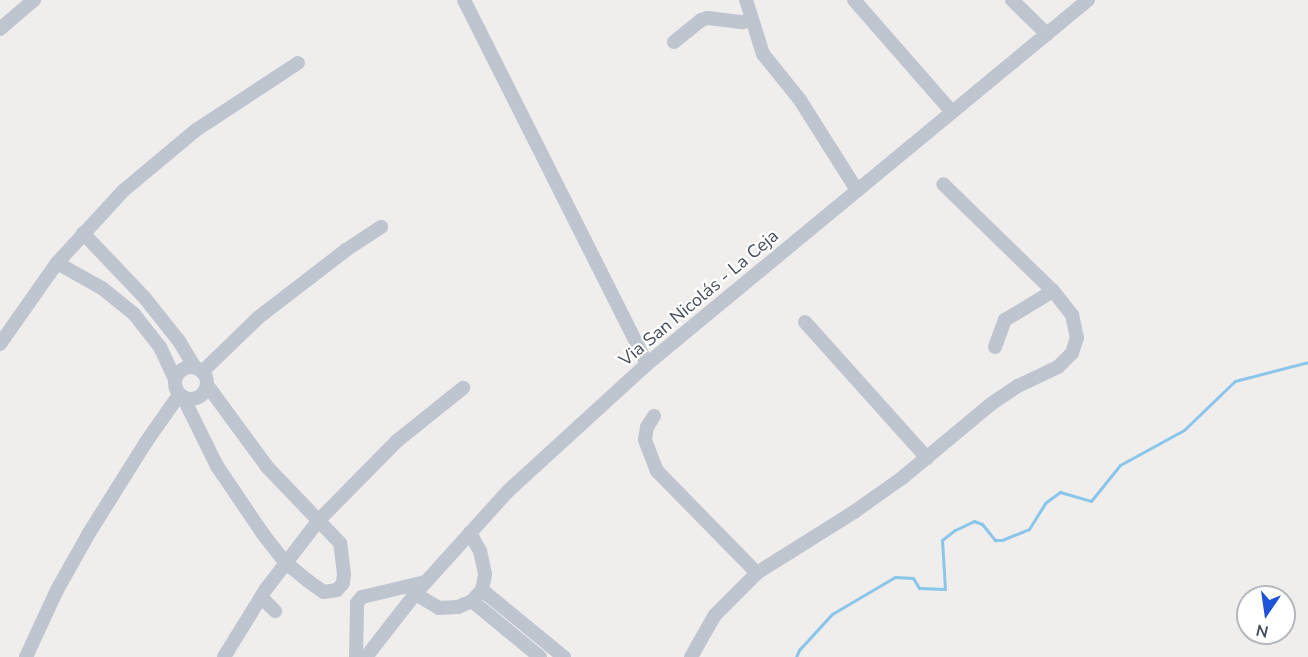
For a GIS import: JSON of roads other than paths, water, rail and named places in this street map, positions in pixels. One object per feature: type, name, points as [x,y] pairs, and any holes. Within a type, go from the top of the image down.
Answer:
[{"type":"street","points":[[0,29],[34,0]]},
{"type":"street","points":[[464,0],[647,364]]},
{"type":"street","points":[[746,0],[762,54],[800,100],[857,190]]},
{"type":"street","points":[[854,0],[951,112]]},
{"type":"street","points":[[1012,0],[1047,34]]},
{"type":"street","name":"Via San Nicolás - La Ceja","points":[[366,657],[425,582],[508,491],[647,364],[1088,0]]},
{"type":"street","points":[[674,42],[701,20],[708,18],[743,22],[752,20]]},
{"type":"street","points":[[0,344],[57,263],[144,171],[196,130],[298,63]]},
{"type":"street","points":[[691,657],[715,615],[757,573],[854,512],[927,458],[990,404],[1018,386],[1058,367],[1072,353],[1077,338],[1072,315],[1053,291],[943,184]]},
{"type":"street","points":[[181,396],[198,398],[201,375],[259,317],[346,250],[381,227]]},
{"type":"street","points":[[83,233],[144,297],[179,341],[268,468],[342,547],[356,657]]},
{"type":"street","points":[[57,263],[102,288],[134,314],[160,346],[175,379],[175,387],[222,475],[250,517],[286,563],[324,592],[349,592],[425,582]]},
{"type":"street","points":[[996,346],[1005,320],[1053,291]]},
{"type":"street","points":[[806,322],[927,458]]},
{"type":"street","points":[[175,379],[186,368],[201,375]]},
{"type":"street","points":[[224,657],[261,597],[319,520],[397,441],[463,388]]},
{"type":"street","points":[[27,657],[57,590],[89,533],[181,396]]},
{"type":"street","points":[[654,416],[647,427],[645,440],[657,471],[757,573]]},
{"type":"street","points":[[415,594],[439,608],[458,607],[472,601],[482,590],[485,563],[470,533]]},
{"type":"street","points":[[482,590],[564,657]]},
{"type":"street","points":[[261,597],[275,611]]},
{"type":"street","points":[[472,601],[540,657]]},
{"type":"waterway","points":[[796,657],[799,650],[832,614],[895,577],[913,578],[919,588],[945,589],[942,540],[955,530],[974,521],[982,524],[995,540],[1002,540],[1029,529],[1045,503],[1060,492],[1091,501],[1120,465],[1184,430],[1235,381],[1308,362]]}]
